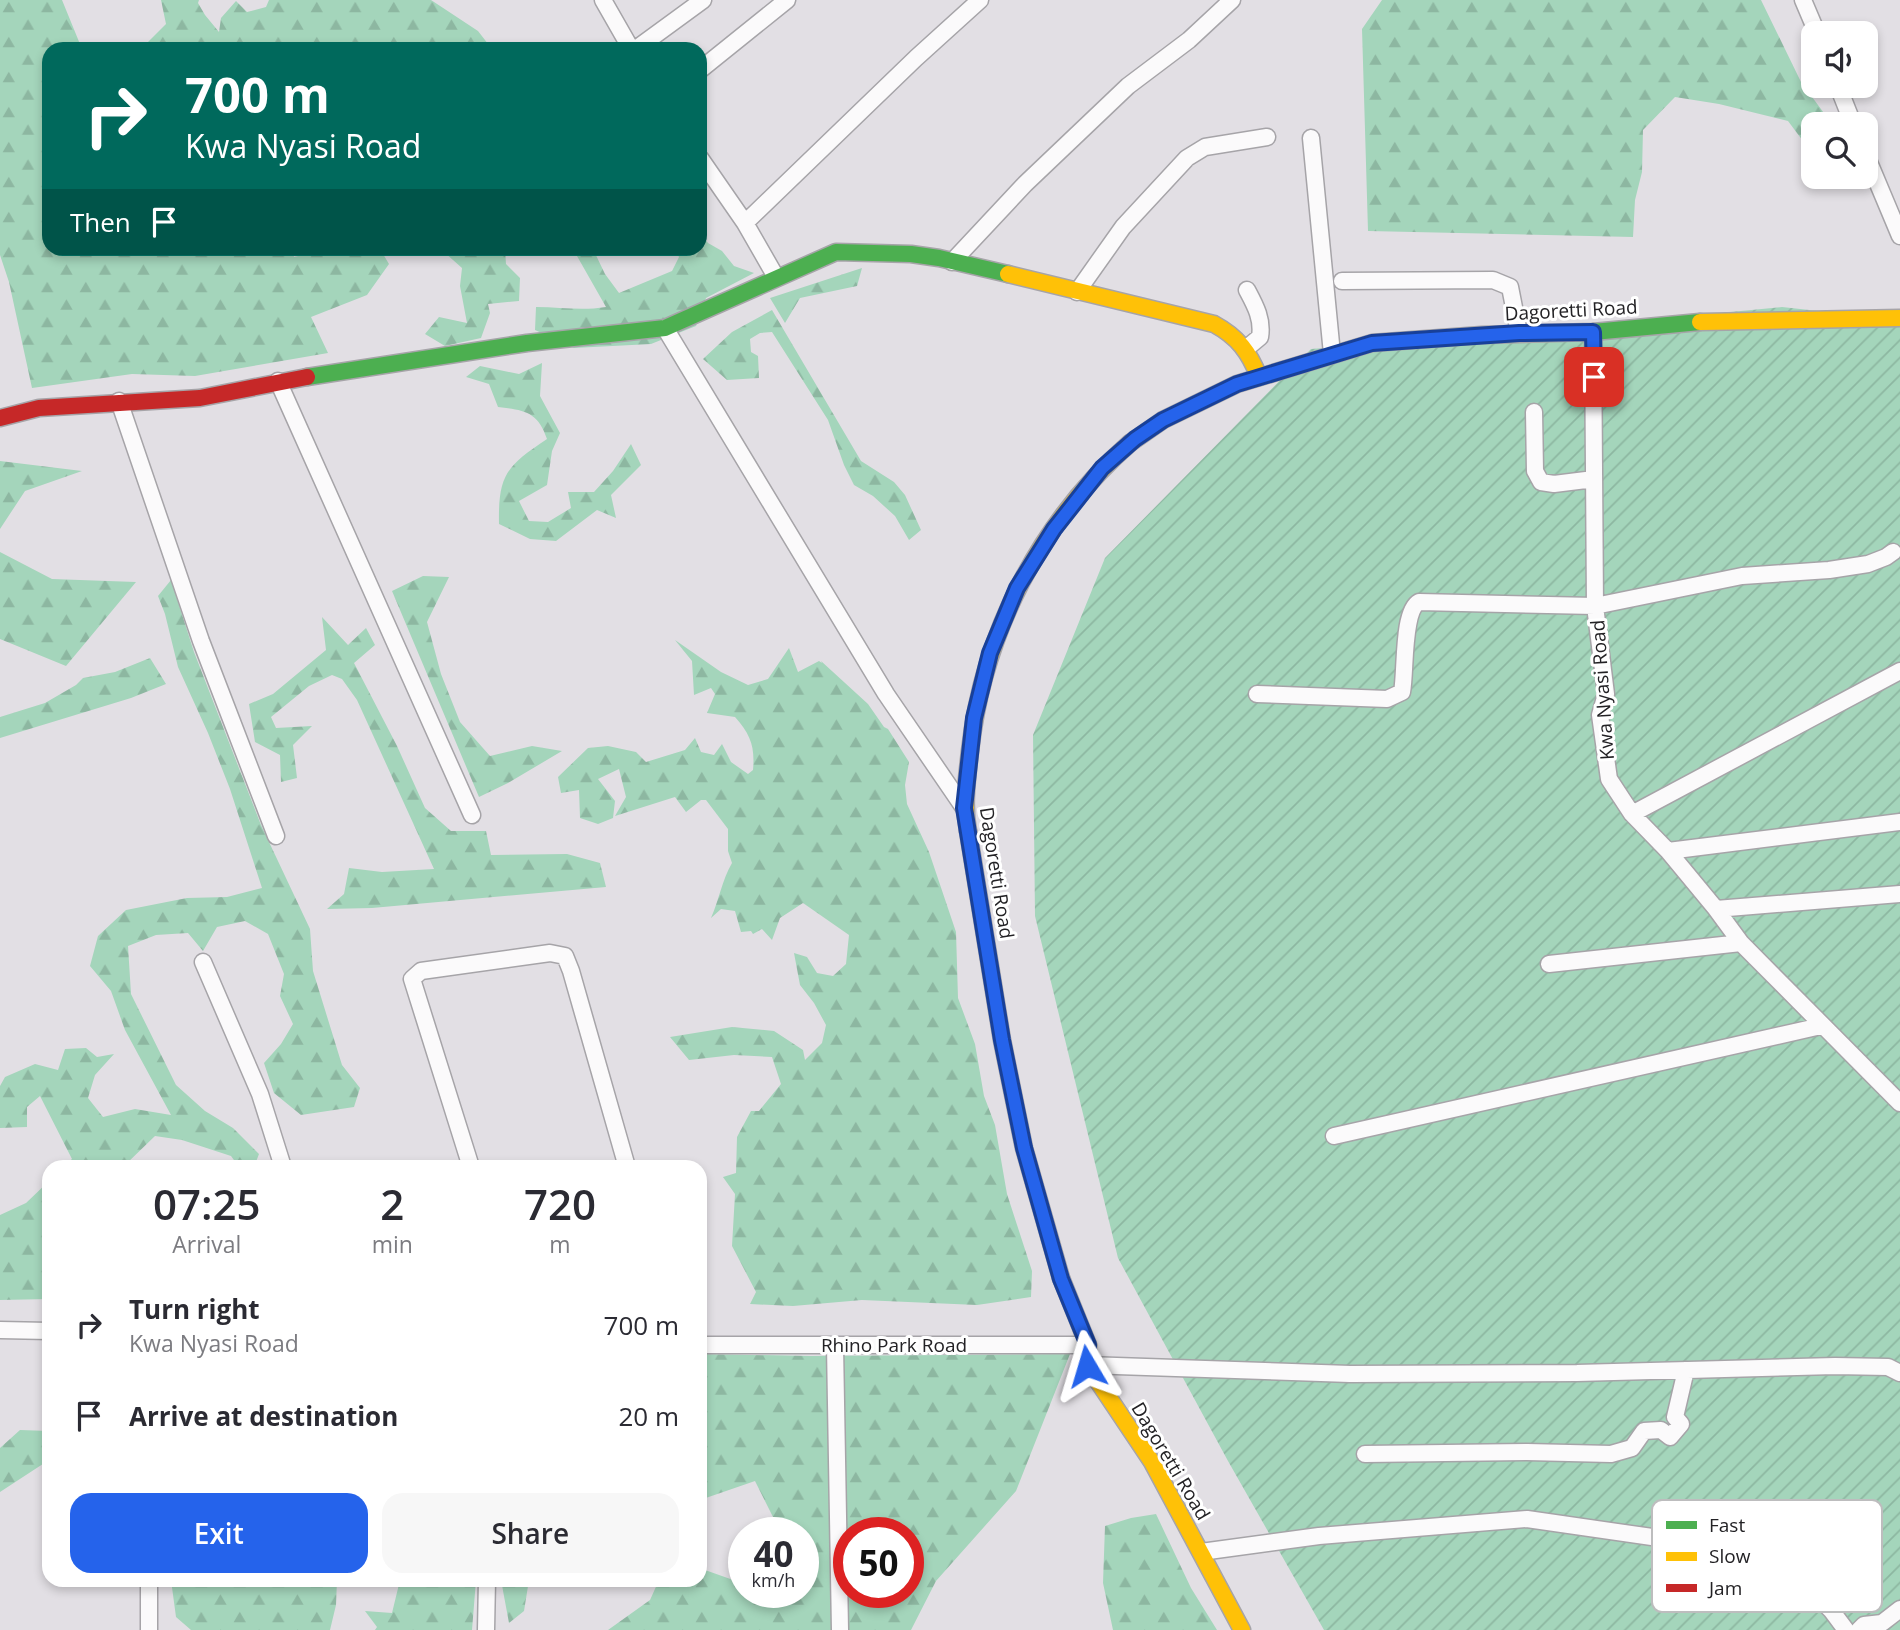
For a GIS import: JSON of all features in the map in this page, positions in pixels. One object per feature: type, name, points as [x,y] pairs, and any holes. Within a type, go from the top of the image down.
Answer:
[{"type":"main road","points":[[0,418],[39,408],[200,398],[278,381],[527,343],[665,328],[836,252],[911,254],[952,261],[1214,324],[1233,333],[1248,347],[1259,377]]},
{"type":"main road","name":"Dagoretti Road","points":[[1242,1630],[1152,1462],[1087,1366],[1088,1345],[1061,1279],[1024,1148],[1002,1040],[964,808],[974,718],[990,653],[1017,588],[1054,529],[1102,468],[1135,439],[1163,420],[1237,384],[1332,354],[1372,343],[1519,333],[1593,332],[1715,321],[1900,318]]},
{"type":"street","points":[[603,0],[627,42]]},
{"type":"street","points":[[646,42],[703,0]]},
{"type":"street","points":[[707,64],[787,0]]},
{"type":"street","points":[[745,223],[888,84],[980,0]]},
{"type":"street","points":[[952,261],[1025,184],[1128,86],[1189,40],[1232,0]]},
{"type":"street","points":[[1803,0],[1811,21]]},
{"type":"street","points":[[1077,292],[1123,227],[1187,158],[1205,147],[1268,137]]},
{"type":"street","points":[[1311,138],[1332,354]]},
{"type":"street","points":[[707,168],[745,223],[776,277]]},
{"type":"street","points":[[1878,184],[1900,236]]},
{"type":"street","points":[[1342,281],[1493,280],[1510,287],[1519,333]]},
{"type":"street","points":[[1247,290],[1256,308],[1261,331],[1260,337],[1248,347]]},
{"type":"street","points":[[665,328],[886,694],[964,808]]},
{"type":"street","name":"Kwa Nyasi Road","points":[[1593,332],[1595,606],[1606,694],[1600,715],[1609,779],[1632,814],[1668,851],[1741,943],[1900,1103]]},
{"type":"street","points":[[278,381],[472,815]]},
{"type":"street","points":[[119,401],[201,642],[276,836]]},
{"type":"street","points":[[1534,412],[1535,471],[1541,482],[1554,484],[1594,479]]},
{"type":"street","points":[[1257,695],[1387,699],[1395,697],[1402,692],[1404,681],[1409,615],[1413,605],[1419,602],[1595,606],[1742,576],[1829,570],[1868,564],[1893,552]]},
{"type":"street","points":[[1632,814],[1900,671]]},
{"type":"street","points":[[1668,851],[1900,822]]},
{"type":"street","points":[[1716,909],[1900,894]]},
{"type":"street","points":[[1549,964],[1741,943]]},
{"type":"street","points":[[469,1160],[412,979],[421,971],[550,953],[565,956],[571,971],[625,1160]]},
{"type":"street","points":[[203,962],[252,1073],[281,1160]]},
{"type":"street","points":[[1334,1136],[1821,1026]]},
{"type":"street","points":[[0,1330],[42,1331]]},
{"type":"street","name":"Rhino Park Road","points":[[707,1345],[1088,1345]]},
{"type":"street","points":[[835,1346],[840,1630]]},
{"type":"street","points":[[1087,1366],[1350,1374],[1835,1366],[1888,1367],[1900,1373]]},
{"type":"street","points":[[1365,1454],[1611,1454],[1632,1448],[1644,1431],[1661,1430],[1670,1437],[1681,1424],[1675,1417],[1686,1370]]},
{"type":"street","points":[[1201,1552],[1319,1536],[1527,1519],[1652,1537]]},
{"type":"street","points":[[149,1587],[149,1630]]},
{"type":"street","points":[[486,1630],[487,1587]]},
{"type":"street","points":[[1859,1630],[1864,1625],[1882,1623],[1900,1609]]},
{"type":"street","points":[[1832,1612],[1846,1630]]},
{"type":"street","points":[[1899,1630],[1900,1616]]},
{"type":"green space","points":[[0,0],[62,0],[79,42],[42,42],[42,256],[384,256],[389,264],[367,295],[311,317],[328,353],[195,376],[132,374],[32,388],[9,282],[0,255]]},
{"type":"green space","points":[[161,0],[199,0],[205,15],[219,32],[221,18],[236,1],[247,12],[266,7],[269,0],[431,0],[478,31],[487,42],[148,42],[166,24]]},
{"type":"green space","points":[[1382,0],[1761,0],[1801,82],[1801,98],[1813,98],[1823,112],[1801,112],[1801,138],[1788,121],[1719,104],[1675,97],[1643,130],[1642,172],[1635,200],[1633,237],[1368,231],[1362,29]]},
{"type":"green space","points":[[707,242],[722,251],[734,266],[754,273],[706,298],[696,326],[651,344],[574,348],[535,330],[536,307],[606,307],[577,256],[596,256],[619,293],[672,271],[679,257],[707,256]]},
{"type":"green space","points":[[448,256],[505,256],[506,264],[520,278],[519,301],[488,304],[490,313],[481,338],[445,346],[425,334],[439,317],[467,323],[460,286],[462,268]]},
{"type":"green space","points":[[862,268],[857,286],[800,298],[785,323],[770,298]]},
{"type":"green space","points":[[1782,307],[1900,320],[1900,1630],[1324,1630],[1228,1461],[1118,1258],[1035,916],[1033,735],[1105,558],[1311,349]]},
{"type":"green space","points":[[772,310],[861,461],[894,482],[905,495],[921,530],[909,540],[895,516],[873,496],[854,485],[828,420],[772,332],[760,333],[750,339],[751,352],[758,356],[759,378],[727,380],[703,359],[732,332]]},
{"type":"green space","points":[[542,363],[540,396],[560,433],[552,451],[547,485],[519,501],[529,521],[548,522],[571,508],[568,492],[594,492],[613,471],[631,444],[641,465],[611,495],[616,518],[597,510],[556,541],[530,539],[499,524],[503,482],[522,457],[547,439],[543,430],[529,414],[498,407],[489,384],[466,377],[480,366],[519,374]]},
{"type":"green space","points":[[0,461],[82,471],[25,491],[0,529]]},
{"type":"green space","points":[[0,552],[52,579],[136,582],[66,666],[0,639]]},
{"type":"green space","points":[[423,576],[449,577],[427,622],[441,674],[460,722],[490,756],[532,746],[562,751],[479,797],[392,591]]},
{"type":"green space","points":[[171,580],[194,652],[261,825],[310,929],[313,971],[342,1065],[360,1088],[354,1107],[301,1115],[274,1093],[264,1063],[281,1044],[293,1024],[280,996],[284,974],[268,934],[245,921],[217,927],[203,951],[188,933],[156,935],[128,946],[131,994],[176,1085],[205,1111],[233,1128],[259,1154],[257,1160],[234,1160],[231,1156],[182,1140],[155,1136],[130,1160],[71,1160],[40,1096],[27,1107],[27,1127],[0,1128],[0,1086],[5,1077],[35,1064],[58,1070],[65,1049],[86,1048],[97,1057],[114,1054],[95,1075],[88,1098],[103,1117],[135,1109],[171,1115],[125,1030],[111,991],[90,966],[98,936],[126,910],[187,898],[227,897],[262,888],[230,789],[178,667],[158,596]]},
{"type":"green space","points":[[322,617],[348,645],[366,628],[375,645],[354,663],[397,746],[425,808],[451,831],[486,831],[491,855],[567,854],[600,863],[606,887],[372,908],[327,909],[344,894],[349,868],[382,872],[434,869],[357,700],[342,679],[332,675],[309,686],[271,717],[276,728],[312,726],[293,745],[297,778],[281,782],[280,755],[255,742],[249,704],[273,694],[326,650]]},
{"type":"green space","points":[[675,640],[721,672],[748,685],[768,679],[789,648],[798,672],[819,661],[822,663],[821,661],[868,704],[909,762],[905,785],[907,804],[929,852],[956,932],[958,998],[975,1044],[984,1096],[995,1125],[1007,1194],[1032,1271],[1031,1297],[977,1305],[862,1300],[793,1306],[750,1304],[756,1292],[732,1246],[735,1194],[723,1177],[736,1173],[737,1137],[751,1111],[759,1111],[781,1084],[772,1057],[734,1055],[689,1060],[670,1037],[732,1027],[774,1031],[803,1050],[805,1060],[822,1043],[826,1025],[800,985],[794,953],[807,957],[817,973],[833,976],[846,964],[849,935],[803,903],[780,918],[772,940],[762,929],[753,934],[751,931],[741,932],[735,911],[721,909],[711,918],[732,863],[728,851],[728,829],[706,800],[701,800],[686,812],[675,797],[615,816],[626,797],[619,769],[598,779],[615,801],[613,818],[598,824],[580,818],[579,790],[561,793],[558,777],[588,748],[608,746],[636,752],[646,762],[685,750],[695,738],[701,752],[714,755],[722,744],[731,762],[748,774],[753,770],[751,742],[745,730],[735,717],[707,713],[715,694],[711,688],[694,695],[692,661]]},
{"type":"green space","points":[[150,658],[166,684],[131,698],[0,738],[0,717],[45,703],[83,678],[115,672]]},
{"type":"green space","points":[[42,1188],[42,1299],[0,1300],[0,1215],[26,1203]]},
{"type":"green space","points":[[707,1354],[1070,1354],[1016,1491],[936,1581],[924,1605],[924,1517],[833,1517],[833,1608],[922,1608],[911,1630],[608,1630],[650,1600],[656,1587],[707,1587],[707,1571],[728,1578],[728,1608],[819,1608],[819,1517],[773,1517],[755,1481],[707,1498]]},
{"type":"green space","points":[[20,1430],[42,1431],[42,1465],[0,1492],[0,1448]]},
{"type":"green space","points":[[1156,1514],[1191,1588],[1217,1630],[1113,1630],[1103,1583],[1105,1526]]},
{"type":"green space","points":[[172,1587],[337,1587],[330,1630],[191,1630],[176,1617]]},
{"type":"green space","points":[[398,1587],[475,1587],[472,1630],[375,1630],[377,1627],[365,1611],[392,1613]]},
{"type":"green space","points":[[502,1587],[528,1587],[524,1611],[509,1623]]},
{"type":"traffic: fast","points":[[307,377],[527,343],[665,328],[836,252],[911,254],[1008,274]]},
{"type":"traffic: fast","points":[[1130,443],[1163,420],[1237,384],[1372,343],[1482,335],[1593,332],[1700,322]]},
{"type":"traffic: fast","points":[[968,831],[1002,1040],[1024,1148],[1061,1278]]},
{"type":"traffic: slow","points":[[1008,274],[1214,324],[1242,346],[1259,377]]},
{"type":"traffic: slow","points":[[1700,322],[1900,318]]},
{"type":"traffic: slow","points":[[968,831],[966,791],[977,707],[988,664],[1003,623],[1021,582],[1043,544],[1098,474],[1130,443]]},
{"type":"traffic: slow","points":[[1061,1278],[1088,1345],[1087,1365],[1152,1462],[1242,1630]]},
{"type":"traffic: jam","points":[[0,418],[39,408],[200,398],[307,377]]},
{"type":"route","points":[[1087,1366],[1088,1345],[1061,1279],[1024,1148],[1002,1040],[964,808],[974,718],[990,653],[1017,588],[1054,529],[1102,468],[1135,439],[1163,420],[1237,384],[1372,343],[1519,333],[1593,332],[1594,377]]}]
